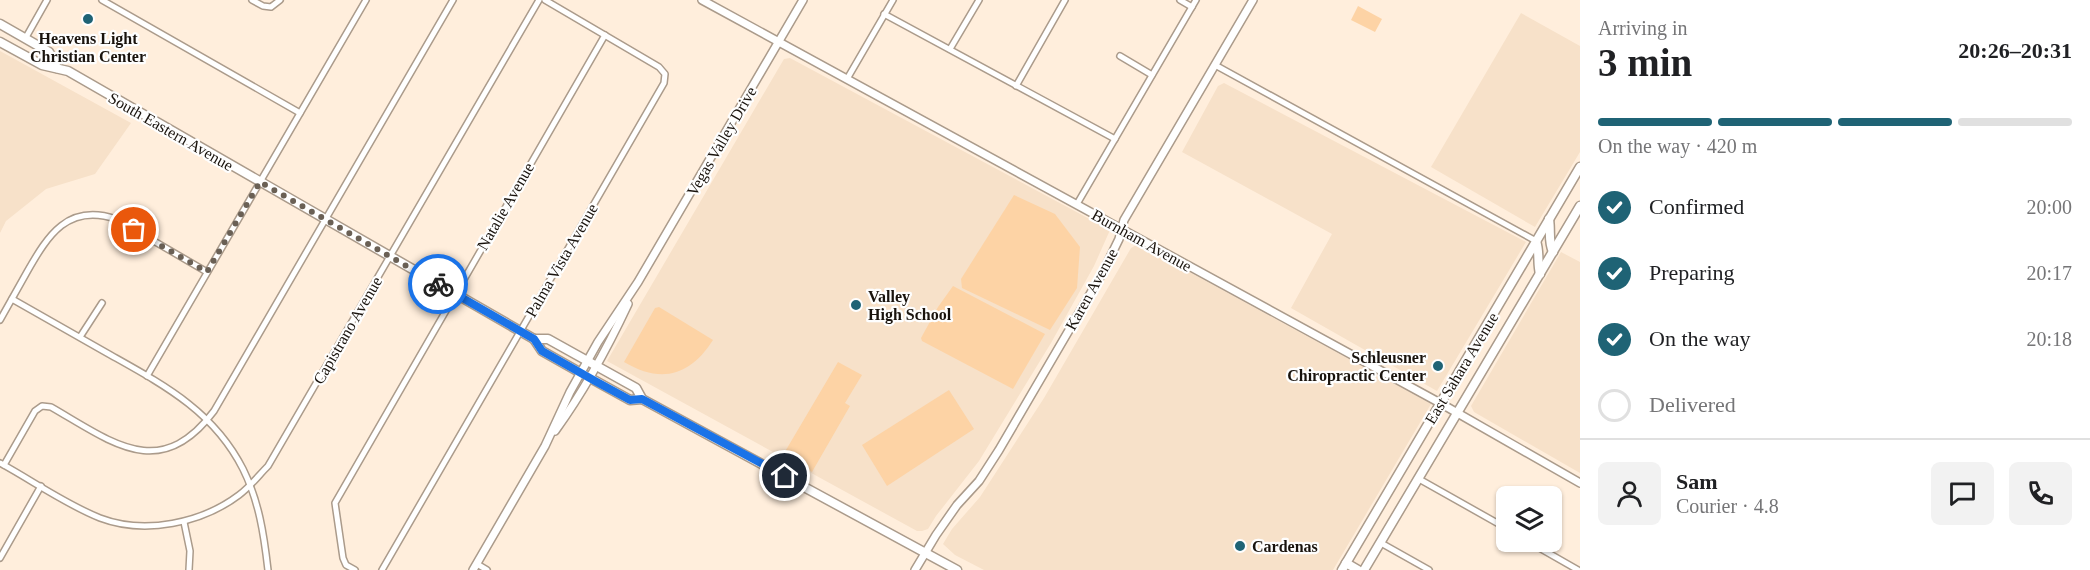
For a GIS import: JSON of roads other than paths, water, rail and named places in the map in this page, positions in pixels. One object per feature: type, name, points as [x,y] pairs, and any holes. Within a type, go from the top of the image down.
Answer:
[{"type":"main road","name":"South Eastern Avenue","points":[[0,24],[49,52],[57,68]]},
{"type":"main road","name":"South Eastern Avenue","points":[[0,42],[42,65],[68,71],[519,330],[534,339],[542,351],[630,400],[642,399]]},
{"type":"main road","name":"East Sahara Avenue","points":[[1344,567],[1580,167]]},
{"type":"main road","name":"East Sahara Avenue","points":[[1364,570],[1580,206]]},
{"type":"main road","points":[[1549,219],[1551,230],[1548,242],[1553,252]]},
{"type":"main road","points":[[1536,241],[1540,253],[1538,264],[1540,274]]},
{"type":"main road","name":"South Eastern Avenue","points":[[534,339],[548,339],[636,388],[642,399],[957,570]]},
{"type":"main road","points":[[1344,567],[1358,570]]},
{"type":"street","points":[[25,39],[47,0]]},
{"type":"street","points":[[102,0],[300,113]]},
{"type":"street","points":[[252,0],[263,6],[272,7],[280,0]]},
{"type":"street","points":[[147,376],[366,0]]},
{"type":"street","points":[[2,464],[34,411],[42,406],[51,407],[110,441],[142,450],[156,450],[182,443],[201,429],[453,0]]},
{"type":"street","name":"Capistrano Avenue","points":[[2,464],[100,518],[114,522],[141,525],[184,522],[222,506],[240,494],[268,466],[539,0]]},
{"type":"street","points":[[545,0],[605,35]]},
{"type":"street","name":"Vegas Valley Drive","points":[[475,567],[544,446],[581,373],[638,282],[803,0]]},
{"type":"street","points":[[847,79],[893,0]]},
{"type":"street","points":[[950,50],[979,0]]},
{"type":"street","points":[[1016,86],[1065,0]]},
{"type":"street","points":[[1180,0],[1192,7]]},
{"type":"street","points":[[1077,204],[1196,0]]},
{"type":"street","name":"Karen Avenue","points":[[915,570],[957,505],[979,482],[999,450],[1103,272],[1124,220],[1253,0]]},
{"type":"street","name":"Burnham Avenue","points":[[707,1],[1440,403],[1580,483]]},
{"type":"street","points":[[884,14],[1115,139]]},
{"type":"street","name":"Palma Vista Avenue","points":[[381,570],[664,83],[665,74],[659,67],[605,35]]},
{"type":"street","name":"Natalie Avenue","points":[[355,570],[346,565],[343,558],[335,502],[605,35]]},
{"type":"street","points":[[1120,56],[1152,75]]},
{"type":"street","points":[[1215,65],[1536,241]]},
{"type":"street","points":[[0,320],[42,245],[66,221],[92,215],[116,219],[207,272]]},
{"type":"street","name":"Vegas Valley Drive","points":[[544,446],[580,397],[638,282]]},
{"type":"street","points":[[12,299],[186,400],[208,420],[238,461],[249,485],[263,529],[268,570]]},
{"type":"street","points":[[80,338],[102,303]]},
{"type":"street","points":[[1419,479],[1496,522]]},
{"type":"street","points":[[0,558],[41,486]]},
{"type":"street","points":[[184,522],[190,551],[189,570]]},
{"type":"street","points":[[1381,543],[1429,570]]},
{"type":"street","points":[[1546,552],[1578,570]]},
{"type":"street","points":[[475,567],[487,570]]},
{"type":"place","name":"Heavens Light Christian Center","points":[[88,19]]},
{"type":"place","name":"Valley High School","points":[[856,305]]},
{"type":"place","name":"Schleusner Chiropractic Center","points":[[1438,366]]},
{"type":"place","name":"Cardenas","points":[[1240,546]]}]
